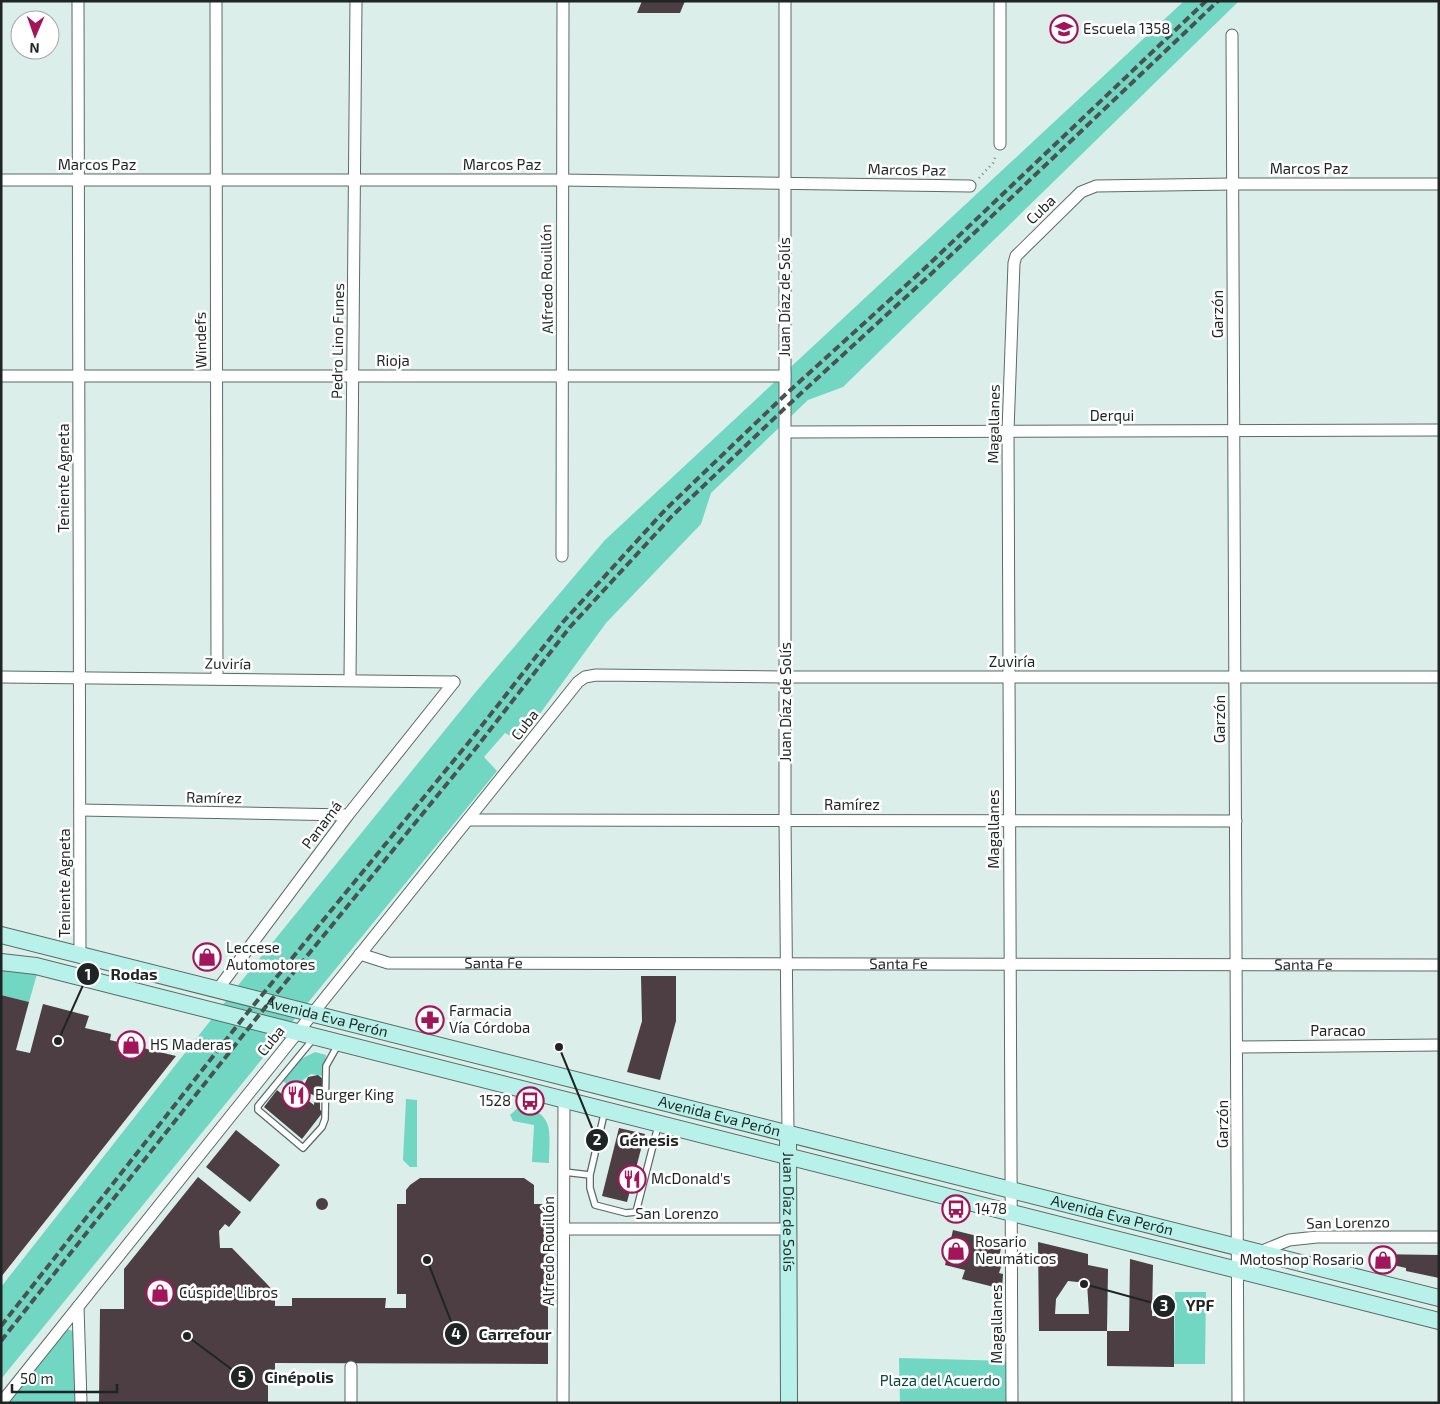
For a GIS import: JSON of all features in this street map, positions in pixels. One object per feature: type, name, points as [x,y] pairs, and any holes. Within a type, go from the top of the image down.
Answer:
[{"type":"main road","name":"Avenida Eva Perón","points":[[1,935],[1439,1298]]},
{"type":"main road","name":"Avenida Eva Perón","points":[[1,962],[36,966],[316,1035],[788,1158],[1439,1321]]},
{"type":"main road","name":"Juan Díaz de Solís","points":[[788,1133],[790,1229],[789,1403]]},
{"type":"street","name":"Teniente Agneta","points":[[78,1],[80,955]]},
{"type":"street","name":"Windefs","points":[[216,1],[217,679]]},
{"type":"street","name":"Pedro Lino Funes","points":[[350,680],[356,1]]},
{"type":"street","name":"Alfredo Rouillón","points":[[562,556],[561,180],[563,1]]},
{"type":"street","name":"Juan Díaz de Solís","points":[[785,1],[785,820],[788,1133]]},
{"type":"street","points":[[1000,1],[1000,144]]},
{"type":"street","name":"Garzón","points":[[1232,35],[1238,1403]]},
{"type":"street","name":"Marcos Paz","points":[[1,180],[561,180],[970,186]]},
{"type":"street","name":"Marcos Paz","points":[[1089,187],[1232,184],[1439,184]]},
{"type":"street","name":"Cuba","points":[[1016,256],[1081,192],[1089,187]]},
{"type":"street","name":"Magallanes","points":[[1012,1403],[1008,431],[1014,263],[1016,256]]},
{"type":"street","name":"Rioja","points":[[1,376],[785,376]]},
{"type":"street","name":"Derqui","points":[[786,432],[1439,430]]},
{"type":"street","name":"Zuviría","points":[[585,677],[596,675],[786,677],[1439,677]]},
{"type":"street","name":"Zuviría","points":[[1,677],[454,682]]},
{"type":"street","name":"Cuba","points":[[2,1403],[578,682],[585,677]]},
{"type":"street","name":"Panamá","points":[[218,989],[348,815],[454,682]]},
{"type":"street","name":"Ramírez","points":[[80,810],[348,815]]},
{"type":"street","name":"Ramírez","points":[[468,820],[1236,821]]},
{"type":"street","name":"Santa Fe","points":[[360,954],[388,963],[1439,966]]},
{"type":"street","name":"Paracao","points":[[1237,1046],[1439,1045]]},
{"type":"street","name":"Alfredo Rouillón","points":[[563,1403],[564,1099]]},
{"type":"street","name":"San Lorenzo","points":[[564,1229],[790,1229]]},
{"type":"street","name":"San Lorenzo","points":[[1260,1252],[1289,1240],[1317,1236],[1439,1237]]},
{"type":"street","points":[[78,1307],[81,1403]]},
{"type":"street","points":[[351,1368],[351,1403]]},
{"type":"lane","points":[[316,1035],[258,1106],[258,1110],[303,1148],[322,1127],[325,1119],[326,1066],[330,1056],[340,1042]]},
{"type":"lane","points":[[605,1110],[590,1175],[590,1188],[595,1205],[626,1213],[636,1212],[658,1124]]},
{"type":"lane","points":[[564,1172],[590,1175]]},
{"type":"path","points":[[970,186],[993,163]]},
{"type":"green space","points":[[1184,1],[1239,1],[843,387],[808,400],[711,493],[701,524],[606,623],[520,741],[505,733],[484,757],[497,771],[1,1379],[1,1287],[251,969],[475,693],[605,540]]},
{"type":"green space","points":[[1,970],[37,974],[29,1002],[1,995]]},
{"type":"green space","points":[[315,1052],[326,1055],[323,1076],[311,1074],[303,1080],[303,1090],[307,1095],[304,1098],[283,1081],[301,1059]]},
{"type":"green space","points":[[406,1099],[417,1100],[417,1167],[410,1167],[403,1160]]},
{"type":"green space","points":[[521,1105],[540,1114],[548,1126],[549,1163],[532,1162],[534,1125],[513,1121],[510,1115]]},
{"type":"green space","points":[[1175,1292],[1206,1292],[1205,1364],[1174,1364]]},
{"type":"green space","points":[[67,1329],[76,1332],[77,1403],[7,1403]]},
{"type":"green space","name":"Plaza del Acuerdo","points":[[899,1358],[1008,1361],[1007,1403],[900,1403]]},
{"type":"building","points":[[642,1],[685,1],[680,13],[637,13]]},
{"type":"building","points":[[641,976],[676,976],[676,1021],[660,1080],[627,1072],[642,1021]]},
{"type":"building","points":[[1,995],[29,1002],[16,1050],[30,1053],[43,1004],[89,1016],[85,1028],[111,1034],[110,1040],[176,1056],[1,1277]]},
{"type":"building","points":[[318,1075],[323,1079],[320,1110],[323,1112],[302,1139],[264,1107],[277,1090],[283,1095],[286,1091],[302,1104],[306,1099],[314,1105],[315,1096],[307,1092],[305,1083],[308,1077]]},
{"type":"building","points":[[619,1128],[645,1134],[627,1202],[602,1196]]},
{"type":"building","points":[[236,1130],[280,1165],[250,1202],[206,1167]]},
{"type":"building","points":[[198,1177],[241,1212],[229,1227],[225,1224],[219,1231],[220,1248],[232,1248],[266,1283],[275,1293],[275,1306],[292,1306],[292,1298],[386,1298],[385,1308],[406,1308],[406,1294],[397,1294],[397,1204],[406,1204],[406,1190],[410,1185],[420,1178],[524,1178],[534,1185],[534,1204],[548,1204],[548,1364],[275,1363],[275,1385],[268,1385],[268,1403],[99,1403],[100,1309],[124,1309],[124,1269]]},
{"type":"building","points":[[322,1198],[328,1204],[322,1210],[316,1204]]},
{"type":"building","points":[[953,1230],[997,1241],[1001,1247],[999,1260],[1003,1261],[999,1273],[1003,1274],[1002,1289],[962,1279],[965,1270],[945,1265]]},
{"type":"building","points":[[1038,1242],[1088,1254],[1088,1265],[1108,1269],[1107,1331],[1039,1331]],"holes":[[[1068,1281],[1087,1283],[1089,1314],[1055,1314],[1056,1299]]]},
{"type":"building","points":[[1372,1254],[1439,1255],[1439,1278],[1406,1271],[1406,1268],[1372,1260]]},
{"type":"building","points":[[1130,1259],[1153,1265],[1152,1316],[1174,1316],[1174,1367],[1107,1366],[1107,1331],[1129,1331]]},
{"type":"railway","points":[[1,1326],[244,1017],[469,742],[563,622],[666,509],[786,394],[925,268],[1206,1]]},
{"type":"railway","points":[[1,1341],[255,1020],[476,748],[570,627],[672,516],[785,408],[931,274],[1218,1]]},
{"type":"place","name":"Escuela 1358","points":[[1064,29]]},
{"type":"place","name":"Leccese Automotores","points":[[207,957]]},
{"type":"place","name":"Farmacia Vía Córdoba","points":[[430,1020]]},
{"type":"place","name":"Rodas","points":[[58,1041]]},
{"type":"place","name":"HS Maderas","points":[[131,1045]]},
{"type":"place","name":"Génesis","points":[[559,1047]]},
{"type":"place","name":"Burger King","points":[[296,1095]]},
{"type":"place","name":"1528","points":[[530,1101]]},
{"type":"place","name":"McDonald's","points":[[632,1179]]},
{"type":"place","name":"1478","points":[[956,1209]]},
{"type":"place","name":"Rosario Neumáticos","points":[[956,1251]]},
{"type":"place","name":"Carrefour","points":[[427,1260]]},
{"type":"place","name":"Motoshop Rosario","points":[[1383,1260]]},
{"type":"place","name":"YPF","points":[[1084,1284]]},
{"type":"place","name":"Cúspide Libros","points":[[160,1293]]},
{"type":"place","name":"Cinépolis","points":[[187,1336]]}]
